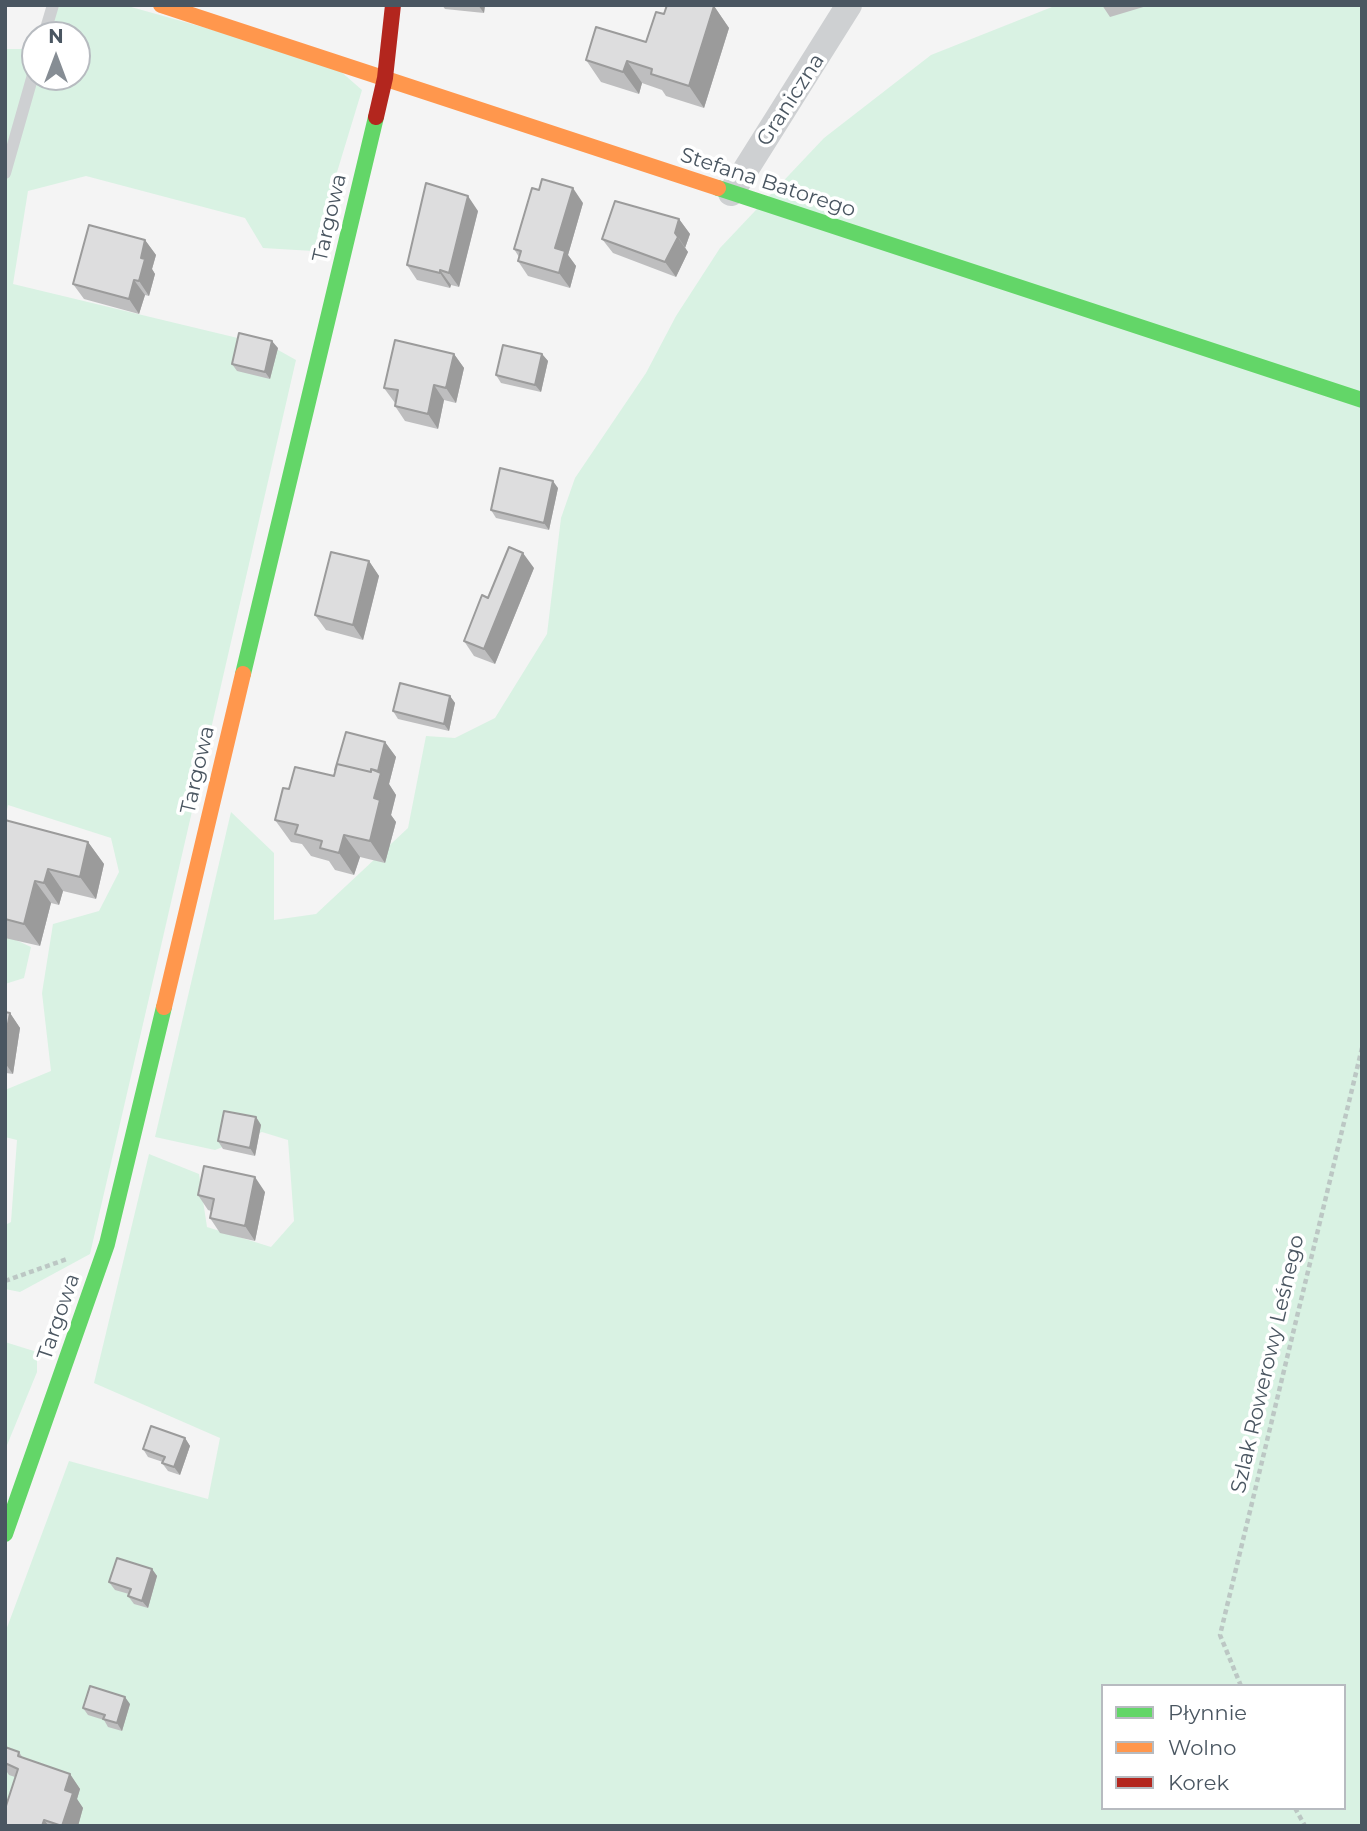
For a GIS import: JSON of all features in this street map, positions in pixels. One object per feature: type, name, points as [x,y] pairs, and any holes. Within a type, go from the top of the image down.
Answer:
[{"type":"street","name":"Stefana Batorego","points":[[160,5],[1362,400]]},
{"type":"street","name":"Targowa","points":[[5,1534],[107,1244],[385,78],[393,5]]},
{"type":"street","name":"Graniczna","points":[[732,193],[849,5]]},
{"type":"lane","points":[[5,173],[28,91]]},
{"type":"path","name":"Szlak Rowerowy Leśnego","points":[[1240,1684],[1220,1635],[1362,1048]]},
{"type":"path","points":[[5,1281],[107,1244]]},
{"type":"path","points":[[1297,1810],[1305,1826]]},
{"type":"green space","points":[[60,5],[124,5],[331,63],[362,90],[313,251],[263,248],[245,218],[86,176],[28,191],[13,284],[271,346],[296,360],[90,1254],[20,1292],[5,1289],[5,1225],[11,1222],[17,1140],[5,1137],[5,1090],[51,1071],[42,993],[53,924],[99,911],[119,872],[111,838],[8,805],[5,819],[5,49],[21,49],[21,91],[91,91],[91,21],[48,21]]},
{"type":"green space","points":[[1057,5],[1362,5],[1362,1826],[5,1826],[5,1633],[69,1461],[208,1499],[220,1438],[94,1383],[149,1154],[199,1174],[207,1227],[271,1247],[294,1221],[288,1140],[262,1132],[215,1150],[155,1137],[231,812],[274,853],[274,920],[316,914],[408,828],[426,736],[455,738],[495,718],[547,634],[561,518],[575,478],[646,373],[676,316],[720,248],[824,138],[931,55]]},
{"type":"green space","points":[[5,935],[31,947],[24,978],[5,984]]},
{"type":"green space","points":[[5,1342],[37,1352],[37,1372],[5,1450]]},
{"type":"building","points":[[667,5],[714,6],[689,86],[651,74],[652,69],[627,61],[623,72],[586,60],[596,27],[646,42],[656,12],[664,14]]},
{"type":"building","points":[[542,179],[573,188],[555,248],[565,251],[559,273],[518,261],[521,251],[514,249],[532,188],[539,190]]},
{"type":"building","points":[[426,183],[468,196],[449,273],[407,265]]},
{"type":"building","points":[[615,201],[679,219],[675,233],[678,237],[665,262],[602,239]]},
{"type":"building","points":[[89,225],[145,240],[141,258],[145,259],[139,281],[134,280],[129,299],[73,284]]},
{"type":"building","points":[[239,333],[272,341],[265,372],[232,364]]},
{"type":"building","points":[[395,340],[454,354],[446,388],[434,385],[428,414],[395,406],[398,390],[384,388]]},
{"type":"building","points":[[503,345],[542,354],[535,385],[496,375]]},
{"type":"building","points":[[500,468],[553,481],[544,523],[491,510]]},
{"type":"building","points":[[509,547],[523,553],[484,649],[464,641],[482,595],[488,598]]},
{"type":"building","points":[[331,552],[369,561],[353,625],[315,615]]},
{"type":"building","points":[[400,683],[450,696],[444,724],[393,711]]},
{"type":"building","points":[[346,732],[385,742],[378,771],[371,769],[371,772],[337,764],[335,770]]},
{"type":"building","points":[[337,764],[381,773],[374,798],[380,800],[370,841],[344,835],[339,853],[320,848],[322,841],[295,834],[298,825],[275,820],[283,788],[289,789],[295,767],[334,776]]},
{"type":"building","points":[[5,820],[88,842],[80,877],[48,869],[44,883],[35,881],[24,924],[5,919]]},
{"type":"building","points":[[5,1012],[10,1013],[5,1040]]},
{"type":"building","points":[[224,1111],[256,1117],[250,1148],[218,1141]]},
{"type":"building","points":[[204,1166],[255,1177],[245,1226],[210,1218],[214,1199],[198,1195]]},
{"type":"building","points":[[151,1426],[185,1438],[174,1467],[162,1463],[165,1457],[143,1449]]},
{"type":"building","points":[[117,1558],[152,1569],[142,1601],[128,1596],[131,1589],[109,1582]]},
{"type":"building","points":[[90,1686],[125,1697],[117,1723],[103,1719],[105,1715],[83,1708]]},
{"type":"building","points":[[5,1747],[19,1752],[18,1756],[70,1774],[65,1790],[73,1793],[62,1826],[44,1820],[42,1826],[5,1826],[5,1809],[18,1769],[5,1763]]},
{"type":"traffic: fast","points":[[243,674],[376,117]]},
{"type":"traffic: fast","points":[[718,188],[1362,400]]},
{"type":"traffic: fast","points":[[5,1534],[107,1244],[164,1007]]},
{"type":"traffic: slow","points":[[161,5],[718,188]]},
{"type":"traffic: slow","points":[[164,1007],[243,674]]},
{"type":"traffic: jam","points":[[376,117],[385,78],[393,5]]}]
